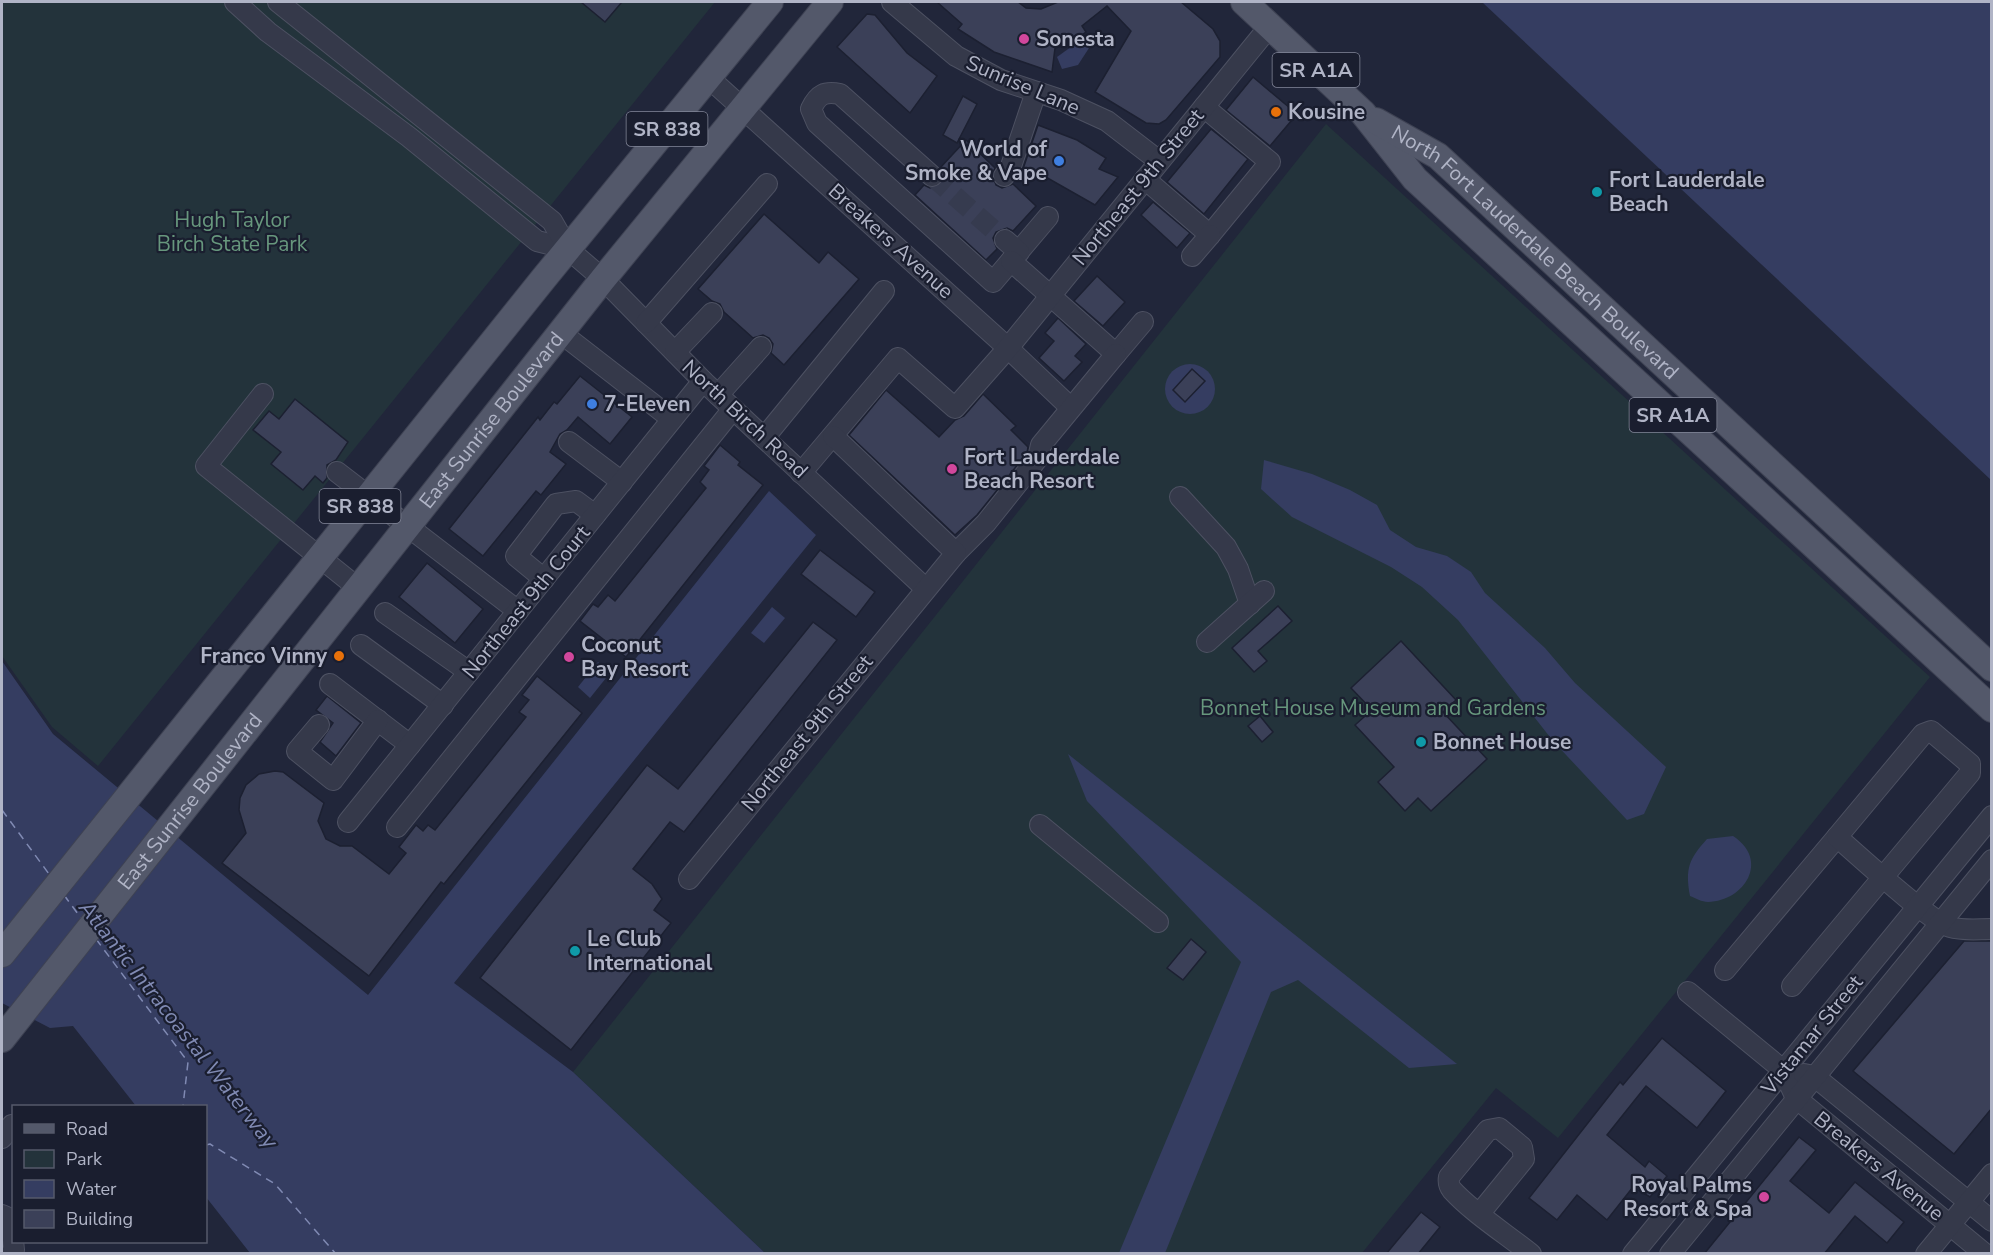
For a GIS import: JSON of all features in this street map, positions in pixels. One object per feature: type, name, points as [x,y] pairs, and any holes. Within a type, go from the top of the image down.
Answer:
[{"type":"main road","name":"SR 838","points":[[2,954],[368,496],[770,2]]},
{"type":"main road","name":"East Sunrise Boulevard","points":[[2,1039],[603,279],[830,2]]},
{"type":"main road","name":"North Fort Lauderdale Beach Boulevard","points":[[1244,2],[1363,113],[1415,179],[1992,709]]},
{"type":"main road","name":"North Fort Lauderdale Beach Boulevard","points":[[1363,113],[1437,156],[1992,668]]},
{"type":"street","points":[[235,2],[291,50],[387,121],[537,241],[568,249]]},
{"type":"street","points":[[278,2],[552,221],[568,249]]},
{"type":"street","name":"Sunrise Lane","points":[[892,2],[956,56],[1000,80],[1107,121],[1159,161]]},
{"type":"street","name":"Northeast 9th Street","points":[[832,436],[898,358],[955,408],[1008,348],[1269,27]]},
{"type":"street","points":[[291,50],[300,50],[308,45],[313,40],[312,29]]},
{"type":"street","name":"Breakers Avenue","points":[[709,78],[744,107],[1070,407]]},
{"type":"street","points":[[932,177],[840,94],[828,92],[816,98],[811,109],[816,123],[993,282],[1012,251],[1048,217]]},
{"type":"street","points":[[1004,176],[1010,169],[1036,92]]},
{"type":"street","points":[[387,121],[403,100]]},
{"type":"street","points":[[1192,256],[1270,162],[1204,107]]},
{"type":"street","points":[[1145,179],[1210,235]]},
{"type":"street","points":[[646,323],[767,184]]},
{"type":"street","name":"North Birch Road","points":[[568,249],[603,279],[703,381],[925,588]]},
{"type":"street","points":[[1012,251],[1051,295],[1116,354]]},
{"type":"street","points":[[764,438],[884,291]]},
{"type":"street","points":[[675,352],[712,313]]},
{"type":"street","name":"Northeast 9th Street","points":[[689,879],[925,588],[986,523],[1038,458],[1041,445],[1070,407],[1143,322]]},
{"type":"street","points":[[561,333],[672,419]]},
{"type":"street","points":[[718,395],[761,347]]},
{"type":"street","name":"Northeast 9th Court","points":[[348,822],[703,381]]},
{"type":"street","points":[[263,394],[206,466],[358,588]]},
{"type":"street","points":[[397,827],[733,409]]},
{"type":"street","points":[[801,473],[832,436],[956,553]]},
{"type":"street","points":[[569,442],[622,482]]},
{"type":"street","points":[[337,472],[518,611]]},
{"type":"street","points":[[1180,497],[1226,546],[1257,597],[1207,642]]},
{"type":"street","points":[[544,579],[516,556],[556,504],[576,501],[596,515]]},
{"type":"street","points":[[385,613],[469,672]]},
{"type":"street","points":[[361,645],[443,705]]},
{"type":"street","points":[[330,684],[411,745]]},
{"type":"street","points":[[319,724],[297,752],[333,780],[378,720]]},
{"type":"street","points":[[1725,970],[1923,734],[1931,731],[1970,764],[1970,773],[1792,986]]},
{"type":"street","name":"Vistamar Street","points":[[1633,1254],[1992,816]]},
{"type":"street","points":[[1040,825],[1158,922]]},
{"type":"street","points":[[1837,837],[1940,922],[1964,930],[1992,929]]},
{"type":"street","points":[[1971,841],[1992,858]]},
{"type":"street","name":"Vistamar Street","points":[[1670,1254],[1992,858]]},
{"type":"street","name":"Breakers Avenue","points":[[1688,992],[1783,1070],[1796,1098],[1985,1254]]},
{"type":"street","name":"Breakers Avenue","points":[[1783,1070],[1814,1076],[1992,1221]]},
{"type":"street","points":[[1480,1213],[1524,1159],[1522,1147],[1499,1128],[1488,1130],[1449,1177],[1451,1189],[1480,1213],[1531,1254]]},
{"type":"street","points":[[1926,1254],[1992,1174]]},
{"type":"street","points":[[1687,1188],[1710,1205]]},
{"type":"street","points":[[2,1215],[10,1219],[12,1234]]},
{"type":"green space","name":"Hugh Taylor Birch State Park","points":[[2,2],[715,2],[98,766],[52,727],[2,656]]},
{"type":"green space","name":"Bonnet House Museum and Gardens","points":[[1326,124],[1930,677],[1558,1138],[1496,1088],[1362,1253],[765,1253],[573,1072]]},
{"type":"water","points":[[1482,2],[1991,2],[1991,480]]},
{"type":"water","points":[[1082,39],[1089,48],[1078,65],[1062,69],[1057,57]]},
{"type":"water","points":[[1190,364],[1199,366],[1210,375],[1215,389],[1213,398],[1204,409],[1190,414],[1181,412],[1170,403],[1165,389],[1167,380],[1176,369]]},
{"type":"water","points":[[1264,460],[1312,474],[1350,490],[1377,505],[1390,530],[1416,547],[1447,556],[1471,572],[1485,593],[1545,648],[1575,683],[1666,767],[1644,814],[1627,820],[1553,741],[1458,620],[1422,587],[1391,567],[1292,517],[1261,489]]},
{"type":"water","name":"Atlantic Intracoastal Waterway","points":[[769,491],[816,535],[454,983],[573,1072],[765,1253],[250,1253],[207,1198],[207,1105],[135,1105],[73,1026],[50,1028],[2,1003],[2,661],[53,734],[368,995]]},
{"type":"water","points":[[772,607],[785,618],[764,643],[751,633]]},
{"type":"water","points":[[598,662],[610,673],[590,698],[578,687]]},
{"type":"water","points":[[1068,754],[1457,1064],[1409,1068],[1298,980],[1271,992],[1165,1253],[1119,1253],[1241,962],[1087,801]]},
{"type":"water","points":[[1733,836],[1744,846],[1750,856],[1751,867],[1742,887],[1733,895],[1721,900],[1706,902],[1690,896],[1688,871],[1696,852],[1707,839]]},
{"type":"building","points":[[581,2],[622,2],[605,22]]},
{"type":"building","points":[[937,2],[1018,2],[1026,8],[1041,9],[1058,2],[1181,2],[1213,29],[1220,41],[1220,57],[1166,120],[1159,124],[1146,123],[1095,92],[1131,31],[1107,6],[1082,26],[1086,32],[1069,44],[1055,48],[1052,72],[994,52],[958,29],[962,24]]},
{"type":"building","points":[[867,14],[875,15],[907,53],[937,76],[910,113],[837,47]]},
{"type":"building","points":[[1253,77],[1297,114],[1270,146],[1226,110]]},
{"type":"building","points":[[963,96],[977,104],[957,143],[943,135]]},
{"type":"building","points":[[1038,125],[1077,140],[1106,158],[1099,169],[1118,177],[1095,205],[1044,176],[1023,169]]},
{"type":"building","points":[[1211,129],[1248,159],[1204,214],[1167,182]]},
{"type":"building","points":[[966,140],[995,168],[992,174],[996,185],[1002,188],[1013,184],[1036,206],[1013,231],[1007,228],[996,232],[993,238],[997,249],[986,260],[915,195],[924,185],[930,188],[941,184],[944,178],[940,168]]},
{"type":"building","points":[[1153,202],[1190,233],[1177,248],[1141,215]]},
{"type":"building","points":[[764,214],[819,263],[828,252],[859,279],[784,365],[771,353],[773,344],[769,338],[763,335],[753,338],[724,312],[720,304],[712,301],[698,289]]},
{"type":"building","points":[[1097,276],[1125,302],[1103,326],[1074,301]]},
{"type":"building","points":[[1058,318],[1086,344],[1075,356],[1082,362],[1064,381],[1039,358],[1054,341],[1045,333]]},
{"type":"building","points":[[1192,369],[1205,381],[1185,402],[1173,390]]},
{"type":"building","points":[[580,376],[632,417],[610,444],[578,417],[567,430],[560,434],[550,452],[566,464],[541,495],[536,491],[483,556],[449,529],[538,417],[540,420],[554,402],[557,404]]},
{"type":"building","name":"Fort Lauderdale Beach Resort","points":[[886,390],[939,437],[955,420],[964,416],[983,394],[1016,426],[1011,430],[1028,447],[1027,453],[977,515],[955,535],[849,435]]},
{"type":"building","points":[[295,399],[348,442],[336,460],[327,465],[327,478],[323,483],[315,476],[303,490],[271,464],[281,452],[253,430],[269,411],[279,419]]},
{"type":"building","points":[[720,445],[740,462],[738,465],[763,485],[626,657],[580,621],[593,604],[598,607],[608,595],[615,601],[706,488],[700,482],[709,470],[704,466]]},
{"type":"building","points":[[820,550],[875,592],[856,617],[801,574]]},
{"type":"building","points":[[427,563],[483,609],[455,643],[399,597]]},
{"type":"building","points":[[1278,606],[1292,621],[1258,651],[1267,661],[1254,672],[1232,648]]},
{"type":"building","name":"Le Club International","points":[[813,622],[837,640],[684,832],[670,822],[633,869],[652,884],[662,899],[654,910],[671,923],[571,1050],[480,978],[647,765],[678,789]]},
{"type":"building","name":"Bonnet House","points":[[1401,641],[1456,700],[1443,712],[1487,759],[1431,811],[1418,798],[1405,811],[1378,782],[1394,767],[1355,725],[1372,710],[1351,688]]},
{"type":"building","points":[[537,676],[582,713],[444,884],[441,882],[369,976],[222,863],[246,833],[239,810],[240,798],[246,785],[259,774],[275,771],[283,772],[324,803],[318,821],[326,839],[340,846],[352,846],[389,874],[406,853],[399,847],[416,825],[423,831],[428,825],[435,830],[526,717],[519,712],[529,700],[522,695]]},
{"type":"building","points":[[327,696],[361,723],[336,756],[320,742],[333,723],[316,710]]},
{"type":"building","points":[[1260,716],[1273,732],[1262,742],[1248,726]]},
{"type":"building","points":[[1191,939],[1206,952],[1183,980],[1167,968]]},
{"type":"building","points":[[1964,941],[1992,941],[1992,1108],[1954,1154],[1853,1071]]},
{"type":"building","points":[[1662,1038],[1726,1091],[1697,1128],[1646,1086],[1607,1135],[1645,1167],[1649,1161],[1667,1176],[1650,1197],[1633,1187],[1607,1220],[1577,1195],[1557,1220],[1529,1198],[1620,1082],[1623,1085]]},
{"type":"building","points":[[1799,1137],[1816,1150],[1790,1181],[1829,1213],[1855,1182],[1904,1222],[1887,1243],[1855,1216],[1824,1254],[1704,1254]]},
{"type":"building","points":[[1421,1212],[1440,1227],[1418,1254],[1386,1254]]},
{"type":"ferry route","points":[[2,810],[49,874]]},
{"type":"ferry route","points":[[64,895],[81,918]]},
{"type":"ferry route","points":[[96,939],[188,1062],[183,1105]]},
{"type":"ferry route","points":[[207,1145],[210,1144],[275,1184],[336,1254]]},
{"type":"tunnel","points":[[932,176],[1005,240]]},
{"type":"place","name":"Sonesta","points":[[1024,39]]},
{"type":"place","name":"Kousine","points":[[1276,112]]},
{"type":"place","name":"World of Smoke & Vape","points":[[1059,161]]},
{"type":"place","name":"Fort Lauderdale Beach","points":[[1597,192]]},
{"type":"place","name":"7-Eleven","points":[[592,404]]},
{"type":"place","name":"Fort Lauderdale Beach Resort","points":[[952,469]]},
{"type":"place","name":"Franco Vinny","points":[[339,656]]},
{"type":"place","name":"Coconut Bay Resort","points":[[569,657]]},
{"type":"place","name":"Bonnet House","points":[[1421,742]]},
{"type":"place","name":"Le Club International","points":[[575,951]]},
{"type":"place","name":"Royal Palms Resort & Spa","points":[[1764,1197]]}]
